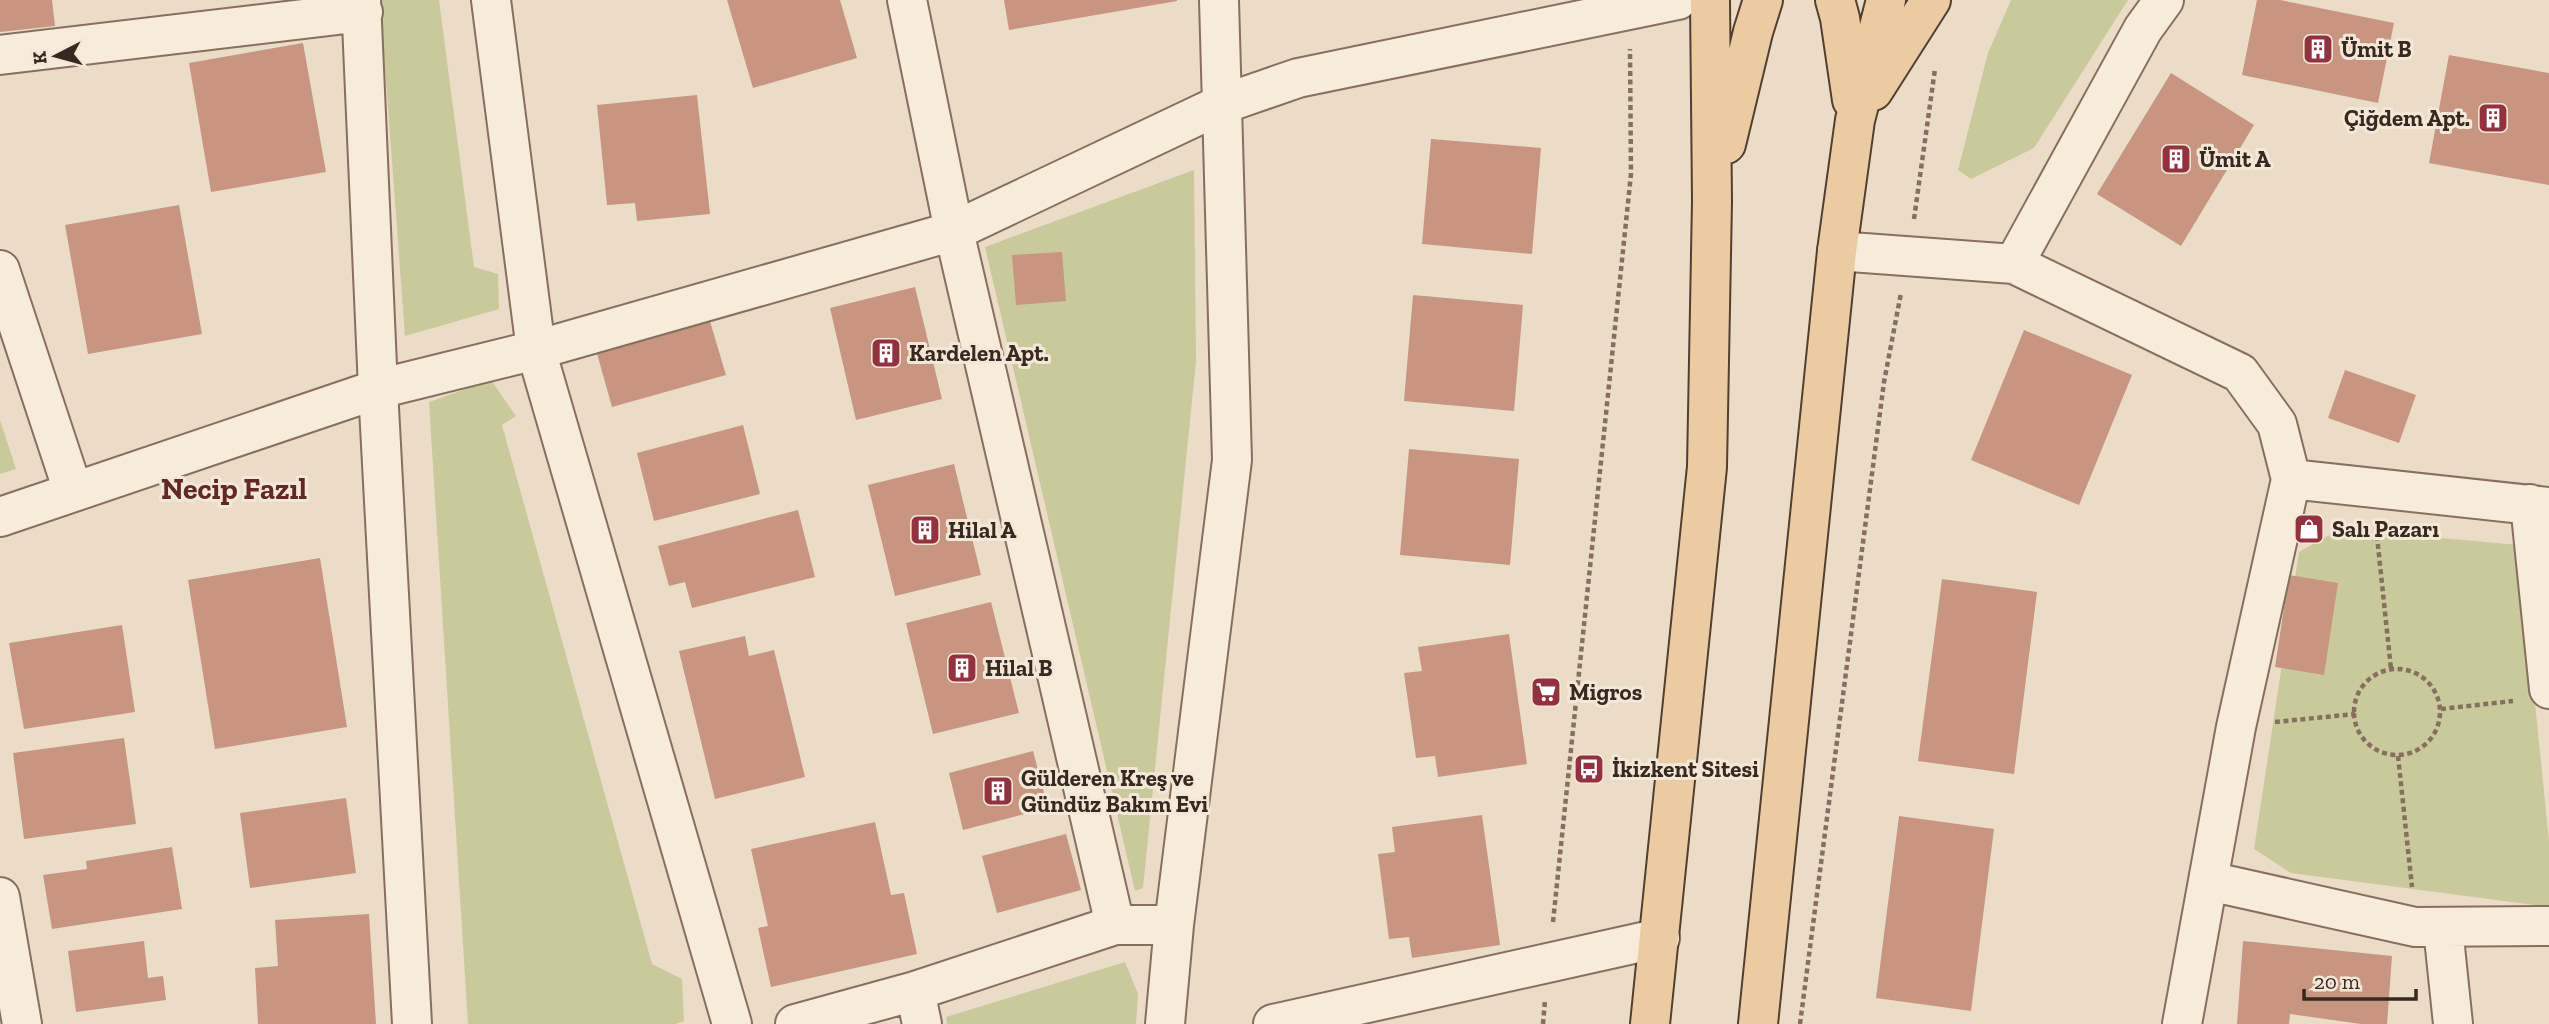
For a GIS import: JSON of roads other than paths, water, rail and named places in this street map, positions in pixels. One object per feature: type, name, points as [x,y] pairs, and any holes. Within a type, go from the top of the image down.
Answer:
[{"type":"main road","points":[[1650,1024],[1707,467],[1713,201],[1710,0]]},
{"type":"main road","points":[[1713,201],[1763,0]]},
{"type":"main road","points":[[1835,0],[1855,120]]},
{"type":"main road","points":[[1758,1024],[1837,251],[1855,120],[1886,0]]},
{"type":"main road","points":[[1855,120],[1931,0]]},
{"type":"street","points":[[491,0],[536,350],[732,1024]]},
{"type":"street","points":[[907,0],[954,231],[1115,925]]},
{"type":"street","points":[[1166,1024],[1174,925],[1232,460],[1219,0]]},
{"type":"street","points":[[0,517],[378,389],[536,350],[954,231],[1220,105],[1298,78],[1678,0]]},
{"type":"street","points":[[2014,264],[2143,29],[2164,0]]},
{"type":"street","points":[[0,55],[362,6],[378,389],[412,1024]]},
{"type":"street","points":[[1837,251],[2014,264],[2241,373],[2277,424],[2291,480],[2236,727],[2182,1024]]},
{"type":"street","points":[[0,270],[73,491]]},
{"type":"street","points":[[2291,480],[2539,506],[2535,695]]},
{"type":"street","points":[[2209,881],[2429,927],[2549,926]]},
{"type":"street","points":[[0,898],[22,1024]]},
{"type":"street","points":[[795,1024],[918,1007],[1115,925],[1174,925]]},
{"type":"street","points":[[2429,927],[2452,1024]]},
{"type":"street","points":[[1273,1024],[1660,938]]},
{"type":"place","name":"Ümit B","points":[[2318,49]]},
{"type":"place","name":"Çiğdem Apt.","points":[[2493,118]]},
{"type":"place","name":"Ümit A","points":[[2176,159]]},
{"type":"place","name":"Kardelen Apt.","points":[[886,353]]},
{"type":"place","name":"Salı Pazarı","points":[[2309,529]]},
{"type":"place","name":"Hilal A","points":[[925,530]]},
{"type":"place","name":"Hilal B","points":[[962,668]]},
{"type":"place","name":"Migros","points":[[1546,692]]},
{"type":"place","name":"İkizkent Sitesi","points":[[1589,769]]},
{"type":"place","name":"Gülderen Kreş ve Gündüz Bakım Evi","points":[[998,791]]},
{"type":"district","name":"Necip Fazıl","points":[[234,489]]}]
